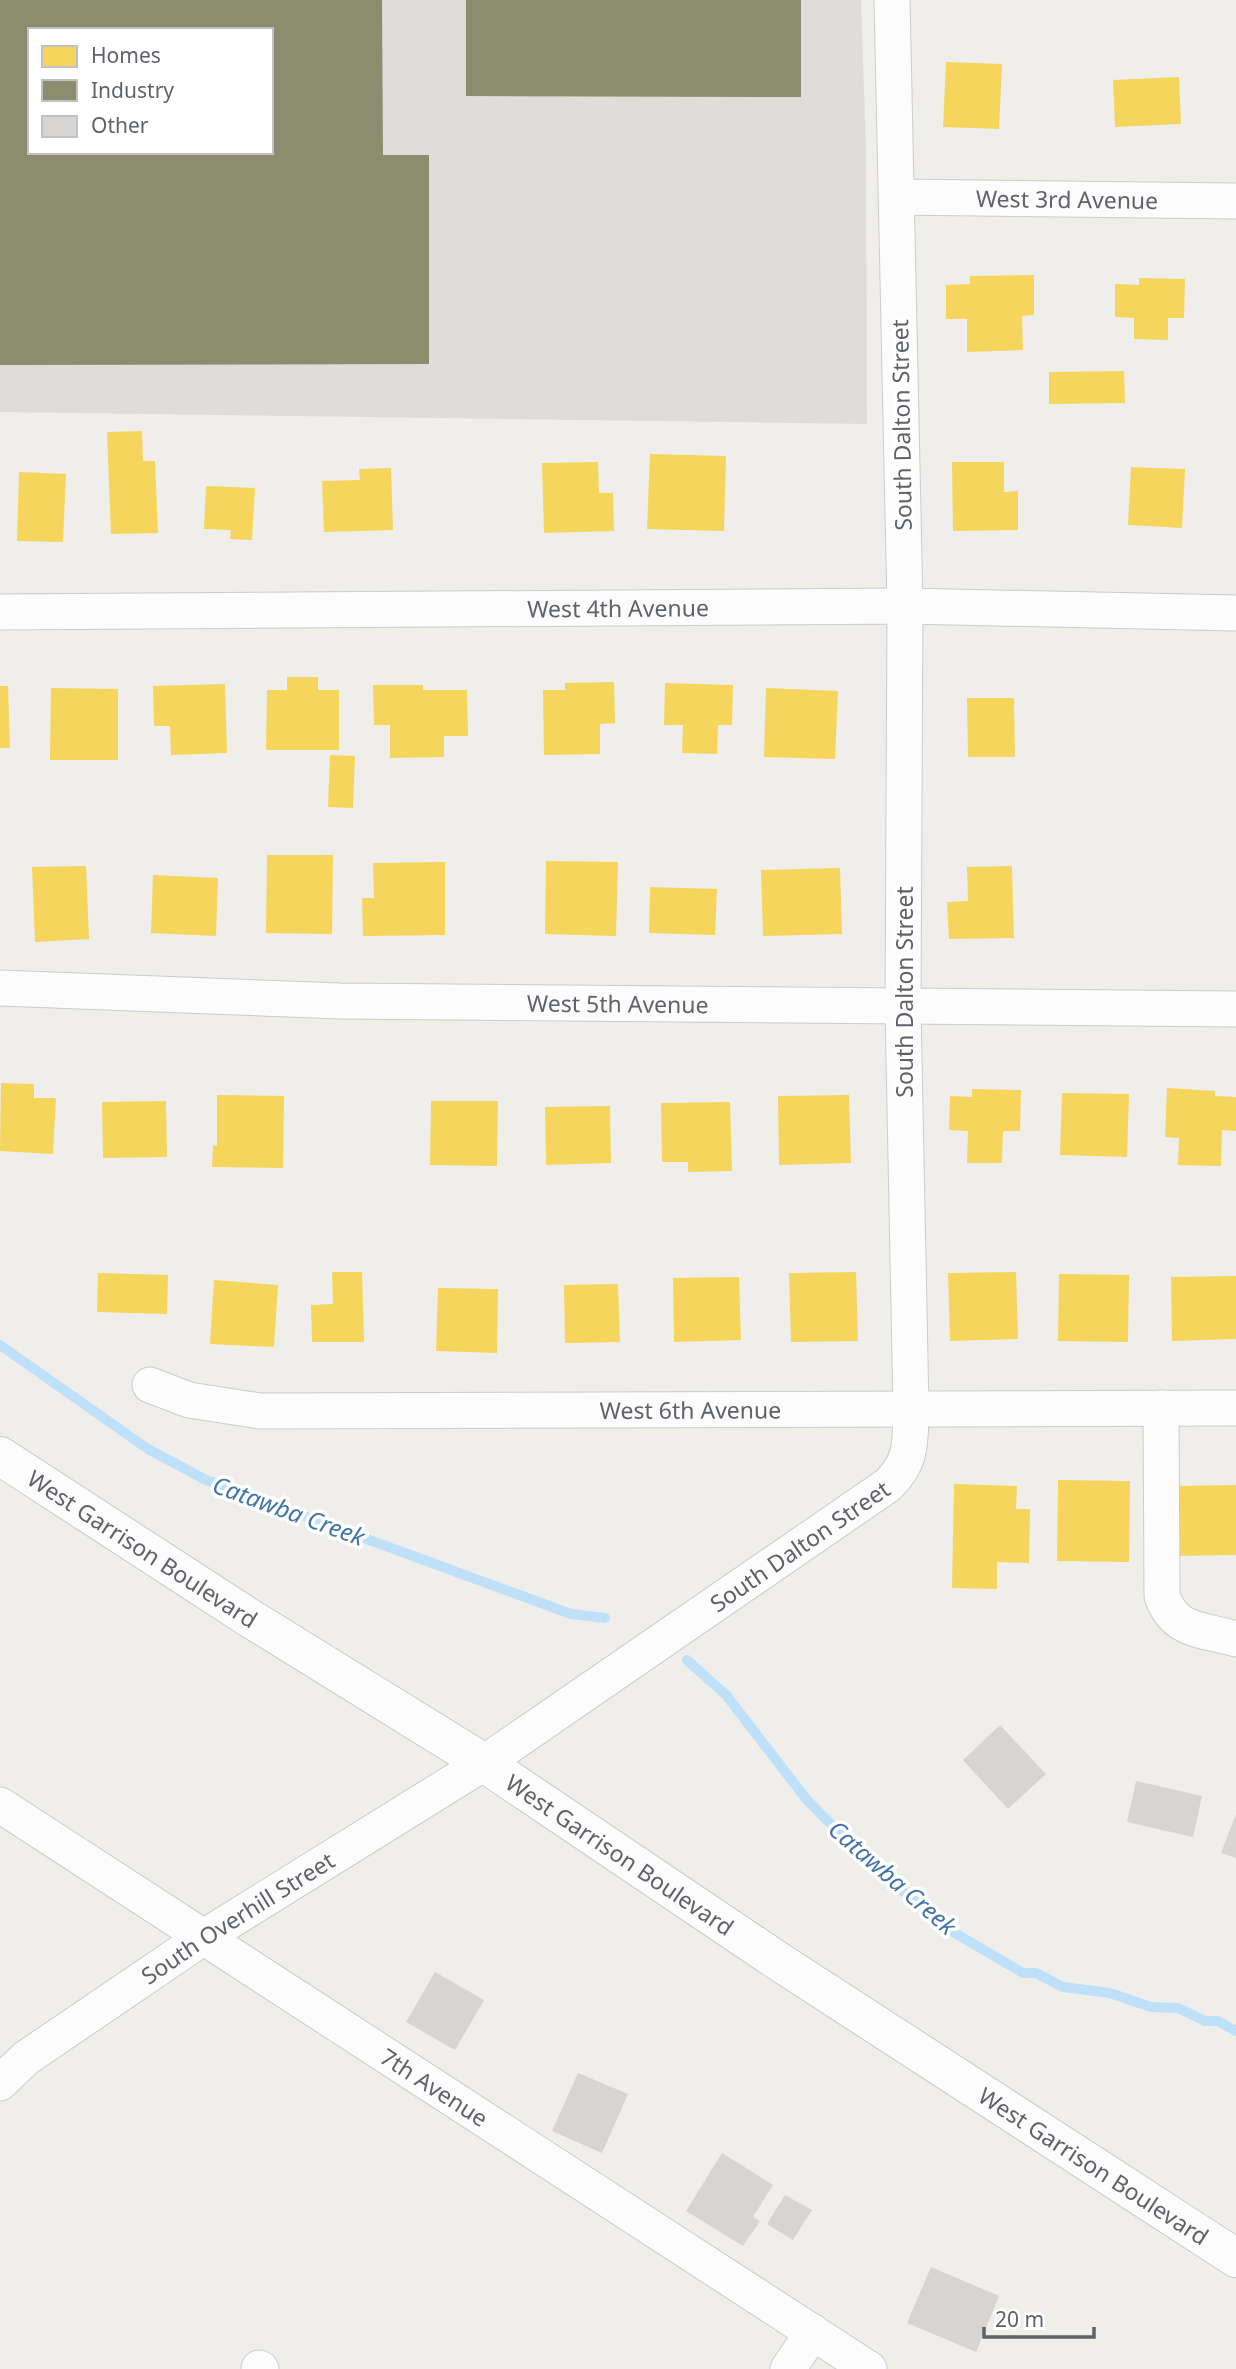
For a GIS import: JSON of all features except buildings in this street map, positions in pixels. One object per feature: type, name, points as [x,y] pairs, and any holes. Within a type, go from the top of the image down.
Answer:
[{"type":"main road","name":"West Garrison Boulevard","points":[[0,1456],[248,1618],[484,1763],[778,1961],[1236,2258]]},
{"type":"street","name":"South Dalton Street","points":[[484,1763],[888,1485],[902,1472],[909,1456],[911,1409],[903,1008],[905,607],[891,0]]},
{"type":"street","name":"West 3rd Avenue","points":[[897,197],[1236,201]]},
{"type":"street","name":"West 4th Avenue","points":[[0,612],[905,607],[1236,613]]},
{"type":"street","name":"West 5th Avenue","points":[[0,988],[340,1001],[1236,1009]]},
{"type":"street","name":"West 6th Avenue","points":[[150,1385],[189,1400],[260,1411],[1236,1408]]},
{"type":"street","points":[[1161,1408],[1162,1596],[1168,1613],[1181,1624],[1236,1639]]},
{"type":"street","name":"South Overhill Street","points":[[0,2083],[26,2058],[204,1937],[484,1763]]},
{"type":"street","name":"7th Avenue","points":[[0,1805],[869,2369]]},
{"type":"street","points":[[788,2369],[813,2332]]},
{"type":"shaded area","points":[[0,0],[861,0],[866,149],[867,424],[0,412]]},
{"type":"waterway","name":"Catawba Creek","points":[[0,1345],[148,1449],[206,1480],[571,1614],[605,1618]]},
{"type":"waterway","name":"Catawba Creek","points":[[687,1660],[726,1695],[807,1800],[867,1861],[948,1929],[1023,1973],[1036,1973],[1063,1987],[1110,1993],[1151,2007],[1178,2008],[1205,2021],[1218,2021],[1236,2031]]}]
